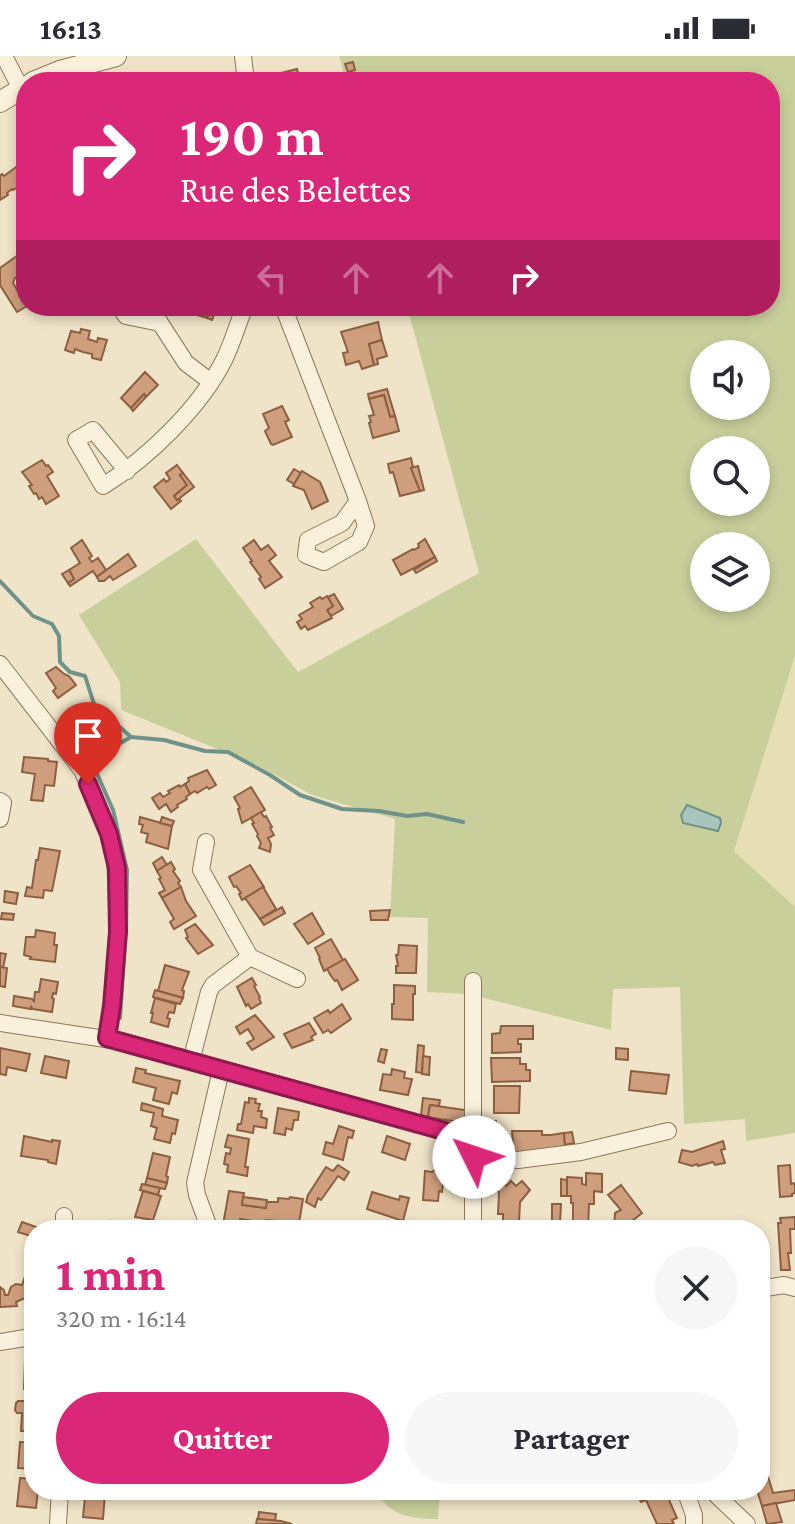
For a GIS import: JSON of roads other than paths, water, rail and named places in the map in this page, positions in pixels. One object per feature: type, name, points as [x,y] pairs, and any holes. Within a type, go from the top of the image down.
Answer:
[{"type":"street","points":[[4,56],[16,72]]},
{"type":"street","points":[[58,72],[116,56]]},
{"type":"street","points":[[126,316],[160,323]]},
{"type":"street","points":[[155,316],[186,363],[211,382]]},
{"type":"street","points":[[127,471],[189,412],[225,358],[241,316]]},
{"type":"street","points":[[287,316],[358,501]]},
{"type":"street","points":[[0,664],[82,770],[109,834],[115,855],[118,932],[107,1038]]},
{"type":"street","points":[[0,801],[3,803],[0,819]]},
{"type":"street","points":[[206,842],[201,870],[250,957],[297,979]]},
{"type":"street","points":[[191,1061],[209,992],[213,985],[250,957]]},
{"type":"street","points":[[473,981],[473,1220]]},
{"type":"street","points":[[0,1023],[125,1042],[448,1132],[466,1142],[474,1157]]},
{"type":"street","points":[[206,1220],[195,1183],[221,1070]]},
{"type":"street","points":[[474,1157],[518,1160],[581,1152],[668,1131]]},
{"type":"street","points":[[770,1287],[784,1285],[795,1288]]},
{"type":"street","points":[[0,1342],[24,1338]]},
{"type":"street","points":[[58,1524],[59,1500]]},
{"type":"street","points":[[689,1500],[694,1524]]},
{"type":"street","points":[[722,1500],[747,1524]]},
{"type":"water","points":[[687,805],[720,818],[718,831],[683,823],[681,815]]},
{"type":"waterway","points":[[0,581],[33,616],[52,624],[59,636],[60,662],[70,672],[85,676],[94,704],[131,737],[91,760],[113,810],[127,870],[126,931]]},
{"type":"waterway","points":[[131,737],[164,740],[205,751],[228,752],[300,795],[342,809],[407,816],[427,814],[463,822]]},
{"type":"waterway","points":[[120,1018],[124,956]]}]
